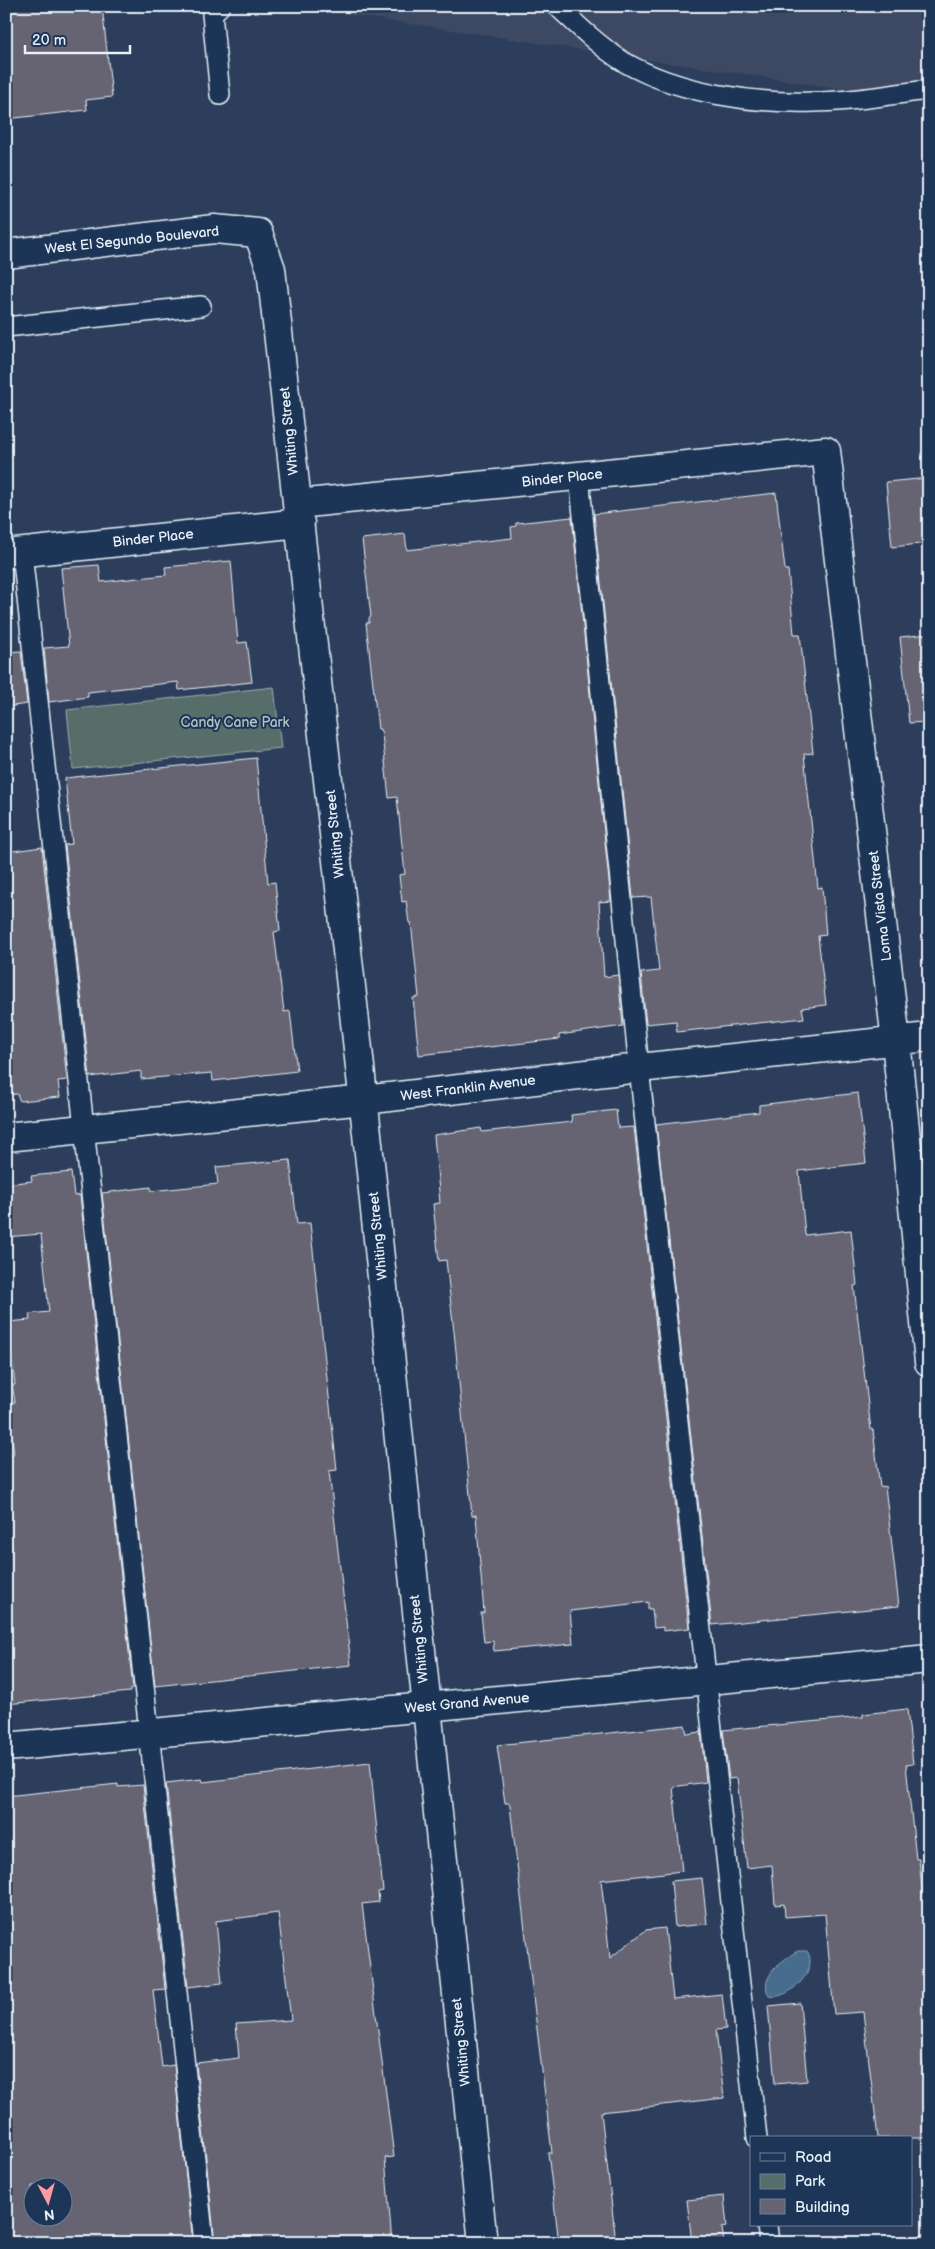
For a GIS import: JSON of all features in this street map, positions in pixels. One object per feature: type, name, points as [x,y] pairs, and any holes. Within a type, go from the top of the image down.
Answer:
[{"type":"street","name":"West El Segundo Boulevard","points":[[6,254],[214,229],[258,233]]},
{"type":"street","name":"Whiting Street","points":[[258,233],[271,269],[299,513],[364,1100],[483,2243]]},
{"type":"street","name":"Binder Place","points":[[14,553],[579,476],[826,451]]},
{"type":"street","name":"Loma Vista Street","points":[[826,451],[896,1041],[929,1362]]},
{"type":"street","name":"West Franklin Avenue","points":[[6,1137],[364,1100],[929,1037]]},
{"type":"street","name":"West Grand Avenue","points":[[6,1747],[929,1658]]},
{"type":"lane","points":[[220,6],[212,14],[220,95]]},
{"type":"lane","points":[[557,6],[582,30],[624,62],[677,84],[736,99],[816,102],[929,90]]},
{"type":"lane","points":[[6,327],[201,306]]},
{"type":"lane","points":[[579,476],[639,1068],[757,2136]]},
{"type":"lane","points":[[14,553],[84,1129],[204,2243]]},
{"type":"lane","points":[[767,2226],[769,2243]]},
{"type":"shaded area","points":[[291,6],[929,6],[929,102]]},
{"type":"shaded area","points":[[798,1951],[807,1951],[810,1958],[806,1974],[793,1989],[785,1994],[769,1996],[766,1989],[769,1976],[779,1964]]},
{"type":"green space","name":"Candy Cane Park","points":[[274,687],[281,748],[73,769],[67,710]]},
{"type":"building","points":[[6,6],[102,6],[112,97],[86,100],[87,110],[6,119]]},
{"type":"building","points":[[929,478],[929,543],[892,547],[886,482]]},
{"type":"building","points":[[776,493],[785,570],[788,570],[794,634],[800,634],[813,753],[804,754],[818,888],[822,887],[826,935],[818,936],[826,1005],[802,1008],[804,1018],[677,1032],[676,1021],[646,1024],[641,973],[659,971],[651,897],[633,898],[594,514]]},
{"type":"building","points":[[572,517],[611,901],[599,902],[604,977],[618,975],[623,1026],[559,1035],[559,1039],[419,1055],[413,998],[419,997],[411,922],[409,923],[406,901],[402,902],[399,875],[405,874],[397,797],[389,798],[382,734],[380,729],[378,729],[366,623],[369,623],[369,618],[371,617],[362,539],[405,534],[407,550],[512,538],[511,527],[516,526],[516,523]]},
{"type":"building","points":[[231,561],[238,643],[247,642],[252,682],[179,690],[178,682],[88,692],[88,697],[49,702],[44,648],[69,646],[61,568],[99,565],[101,582],[166,575],[165,567]]},
{"type":"building","points":[[929,634],[929,722],[909,723],[900,637]]},
{"type":"building","points":[[21,651],[27,704],[6,707],[6,652]]},
{"type":"building","points":[[256,758],[268,883],[275,882],[280,931],[274,932],[284,1012],[290,1011],[297,1071],[213,1081],[212,1073],[141,1079],[141,1071],[90,1077],[65,845],[72,844],[65,778]]},
{"type":"building","points":[[42,847],[67,1080],[58,1081],[60,1097],[20,1101],[17,1094],[6,1095],[6,852]]},
{"type":"building","points":[[858,1093],[866,1163],[799,1171],[805,1235],[851,1230],[857,1285],[854,1286],[871,1430],[873,1430],[880,1487],[885,1486],[899,1606],[712,1625],[656,1124],[759,1112],[759,1105]]},
{"type":"building","points":[[616,1110],[618,1128],[634,1127],[689,1628],[663,1631],[663,1627],[654,1628],[652,1609],[648,1609],[648,1602],[570,1611],[573,1644],[494,1651],[493,1641],[484,1642],[481,1613],[484,1613],[476,1515],[472,1516],[446,1260],[439,1261],[433,1204],[440,1203],[434,1135],[481,1128],[482,1132],[572,1122],[571,1115]]},
{"type":"building","points":[[290,1160],[297,1224],[310,1223],[337,1470],[329,1471],[351,1665],[155,1686],[102,1193],[151,1187],[151,1191],[218,1184],[216,1167]]},
{"type":"building","points":[[71,1172],[74,1196],[80,1195],[133,1689],[130,1689],[130,1692],[6,1704],[6,1455],[14,1455],[8,1403],[15,1402],[12,1385],[15,1385],[8,1322],[30,1320],[29,1314],[49,1312],[41,1234],[6,1237],[6,1184],[32,1181],[31,1176]]},
{"type":"building","points":[[907,1709],[913,1764],[906,1765],[916,1859],[919,1859],[927,1937],[929,1937],[929,1975],[925,1975],[929,2015],[929,2063],[923,2063],[929,2138],[878,2136],[863,2012],[834,2014],[825,1914],[785,1917],[784,1904],[775,1905],[772,1865],[747,1868],[737,1778],[729,1779],[723,1730],[863,1717],[863,1714]]},
{"type":"building","points":[[685,1725],[687,1734],[701,1732],[706,1782],[673,1787],[682,1871],[601,1880],[610,1958],[646,1930],[665,1928],[673,1999],[722,1994],[726,2029],[716,2030],[724,2098],[601,2112],[616,2243],[559,2243],[548,2153],[552,2153],[510,1806],[509,1803],[505,1803],[497,1745]]},
{"type":"building","points":[[370,1762],[383,1891],[378,1892],[379,1902],[362,1904],[394,2157],[385,2158],[392,2243],[215,2243],[196,2063],[239,2058],[236,2024],[291,2020],[278,1913],[216,1921],[222,1983],[188,1987],[166,1783],[202,1779],[203,1782]]},
{"type":"building","points":[[118,1784],[118,1787],[143,1785],[165,1989],[153,1990],[162,2067],[174,2065],[193,2243],[6,2243],[6,1796]]},
{"type":"building","points":[[702,1878],[707,1924],[675,1927],[671,1881]]},
{"type":"building","points":[[800,2003],[807,2081],[775,2084],[768,2006]]},
{"type":"building","points":[[724,2196],[727,2227],[722,2228],[724,2243],[692,2243],[687,2200]]}]
